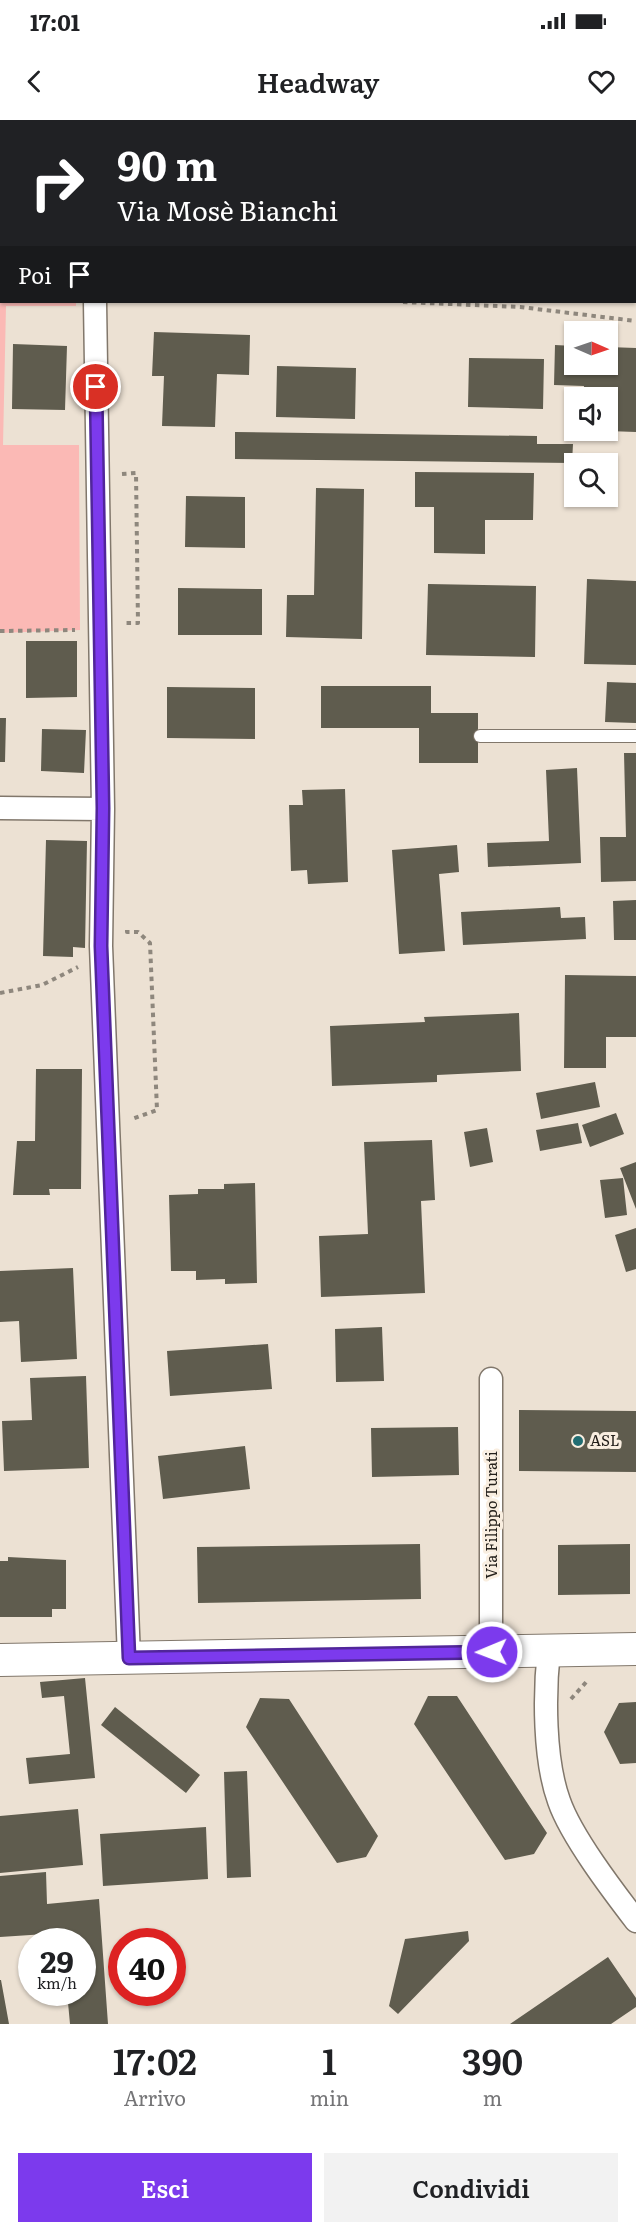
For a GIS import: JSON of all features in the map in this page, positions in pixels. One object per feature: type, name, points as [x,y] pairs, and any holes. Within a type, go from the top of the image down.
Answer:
[{"type":"street","points":[[95,303],[109,626],[101,946],[129,1658]]},
{"type":"street","points":[[0,808],[103,808]]},
{"type":"street","name":"Via Filippo Turati","points":[[491,1378],[492,1652]]},
{"type":"street","points":[[0,1660],[636,1649]]},
{"type":"street","points":[[549,1650],[546,1706],[552,1770],[558,1800],[570,1826],[636,1921]]},
{"type":"lane","points":[[480,736],[636,736]]},
{"type":"path","points":[[453,303],[503,304],[636,321]]},
{"type":"path","points":[[0,631],[138,623],[136,473],[116,474]]},
{"type":"path","points":[[127,922],[127,932],[138,932],[150,943],[157,1110],[131,1119],[132,1131]]},
{"type":"path","points":[[0,993],[42,985],[57,979],[73,970],[101,946]]},
{"type":"path","points":[[568,1704],[592,1676]]},
{"type":"shaded area","points":[[0,303],[76,303],[76,306],[6,306],[3,445],[79,445],[80,630],[0,633]]},
{"type":"building","points":[[154,332],[250,335],[249,375],[217,374],[215,427],[162,426],[164,376],[152,376]]},
{"type":"building","points":[[13,344],[67,346],[65,410],[12,409]]},
{"type":"building","points":[[555,345],[564,345],[564,375],[618,375],[618,347],[636,348],[636,432],[618,431],[618,387],[554,385]]},
{"type":"building","points":[[469,358],[544,359],[543,409],[468,407]]},
{"type":"building","points":[[277,366],[356,368],[355,419],[276,417]]},
{"type":"building","points":[[235,432],[537,436],[537,444],[573,444],[573,453],[564,453],[564,463],[235,459]]},
{"type":"building","points":[[415,472],[534,473],[533,520],[485,520],[485,554],[434,553],[434,507],[415,507]]},
{"type":"building","points":[[316,488],[364,489],[362,639],[286,637],[287,595],[314,595]]},
{"type":"building","points":[[186,496],[245,497],[245,548],[185,547]]},
{"type":"building","points":[[587,579],[636,581],[636,665],[584,664]]},
{"type":"building","points":[[428,584],[536,586],[535,657],[426,655]]},
{"type":"building","points":[[178,588],[262,589],[262,635],[178,635]]},
{"type":"building","points":[[26,641],[77,641],[77,697],[26,698]]},
{"type":"building","points":[[607,682],[636,683],[636,723],[605,722]]},
{"type":"building","points":[[321,686],[431,686],[431,713],[478,713],[478,763],[419,763],[419,728],[321,728]]},
{"type":"building","points":[[167,687],[255,688],[255,739],[167,738]]},
{"type":"building","points":[[0,718],[6,718],[5,762],[0,762]]},
{"type":"building","points":[[42,729],[86,730],[84,773],[41,771]]},
{"type":"building","points":[[624,753],[636,753],[636,881],[601,882],[600,837],[626,837]]},
{"type":"building","points":[[577,768],[581,863],[488,867],[487,843],[549,841],[546,770]]},
{"type":"building","points":[[345,789],[348,882],[308,884],[307,870],[291,871],[289,805],[303,805],[302,790]]},
{"type":"building","points":[[46,840],[87,841],[85,948],[73,947],[73,957],[43,956]]},
{"type":"building","points":[[457,845],[459,872],[439,874],[445,951],[399,954],[392,850]]},
{"type":"building","points":[[636,900],[636,940],[614,940],[613,901]]},
{"type":"building","points":[[560,907],[561,918],[585,917],[586,939],[463,945],[461,912]]},
{"type":"building","points":[[565,975],[636,976],[636,1037],[606,1037],[606,1068],[564,1068]]},
{"type":"building","points":[[519,1013],[521,1071],[437,1075],[437,1082],[332,1086],[330,1026],[425,1022],[424,1017]]},
{"type":"building","points":[[36,1069],[82,1069],[81,1189],[49,1189],[50,1195],[13,1195],[17,1141],[35,1141]]},
{"type":"building","points":[[595,1082],[600,1107],[541,1119],[536,1093]]},
{"type":"building","points":[[616,1113],[624,1134],[590,1147],[582,1125]]},
{"type":"building","points":[[578,1123],[582,1143],[540,1151],[536,1130]]},
{"type":"building","points":[[487,1128],[493,1162],[470,1167],[464,1132]]},
{"type":"building","points":[[432,1140],[435,1200],[421,1201],[425,1293],[321,1297],[319,1236],[368,1234],[364,1142]]},
{"type":"building","points":[[636,1162],[636,1209],[620,1168]]},
{"type":"building","points":[[623,1178],[627,1215],[605,1218],[600,1180]]},
{"type":"building","points":[[255,1183],[257,1283],[225,1284],[225,1279],[196,1280],[196,1271],[171,1271],[169,1195],[198,1194],[198,1189],[224,1189],[224,1184]]},
{"type":"building","points":[[636,1228],[636,1269],[626,1272],[615,1235]]},
{"type":"building","points":[[73,1268],[77,1359],[21,1362],[19,1321],[0,1322],[0,1271]]},
{"type":"building","points":[[382,1327],[384,1381],[336,1382],[335,1329]]},
{"type":"building","points":[[268,1344],[272,1389],[170,1396],[167,1351]]},
{"type":"building","points":[[86,1376],[89,1468],[4,1471],[2,1421],[32,1420],[30,1378]]},
{"type":"building","name":"ASL","points":[[519,1410],[636,1411],[636,1472],[519,1471]]},
{"type":"building","points":[[458,1427],[459,1475],[372,1477],[371,1428]]},
{"type":"building","points":[[245,1446],[250,1489],[163,1499],[158,1456]]},
{"type":"building","points":[[420,1544],[421,1599],[198,1603],[197,1547]]},
{"type":"building","points":[[630,1544],[630,1594],[558,1595],[558,1545]]},
{"type":"building","points":[[8,1557],[66,1560],[66,1609],[52,1609],[52,1617],[0,1617],[0,1561],[8,1561]]},
{"type":"building","points":[[85,1678],[95,1778],[29,1784],[26,1758],[70,1754],[64,1696],[42,1698],[40,1682]]},
{"type":"building","points":[[428,1696],[457,1696],[547,1833],[534,1854],[505,1860],[414,1724]]},
{"type":"building","points":[[260,1698],[289,1699],[378,1836],[366,1857],[337,1863],[246,1727]]},
{"type":"building","points":[[636,1702],[636,1763],[620,1764],[604,1732],[619,1703]]},
{"type":"building","points":[[115,1707],[200,1775],[186,1793],[101,1725]]},
{"type":"building","points":[[247,1771],[251,1877],[227,1878],[224,1772]]},
{"type":"building","points":[[78,1809],[83,1865],[0,1873],[0,1816]]},
{"type":"building","points":[[206,1827],[208,1879],[103,1886],[100,1834]]},
{"type":"building","points":[[46,1872],[47,1904],[99,1899],[108,2024],[70,2024],[68,2006],[96,2006],[96,1928],[18,1928],[18,1936],[0,1937],[0,1876]]},
{"type":"building","points":[[468,1931],[469,1941],[398,2014],[389,2006],[405,1939]]},
{"type":"building","points":[[608,1957],[636,1998],[636,2007],[611,2024],[510,2024]]},
{"type":"building","points":[[1,1980],[9,2024],[0,2024]]},
{"type":"place","name":"ASL","points":[[578,1441]]},
{"type":"route","points":[[96,387],[103,808],[101,946],[129,1658],[492,1652]]}]
